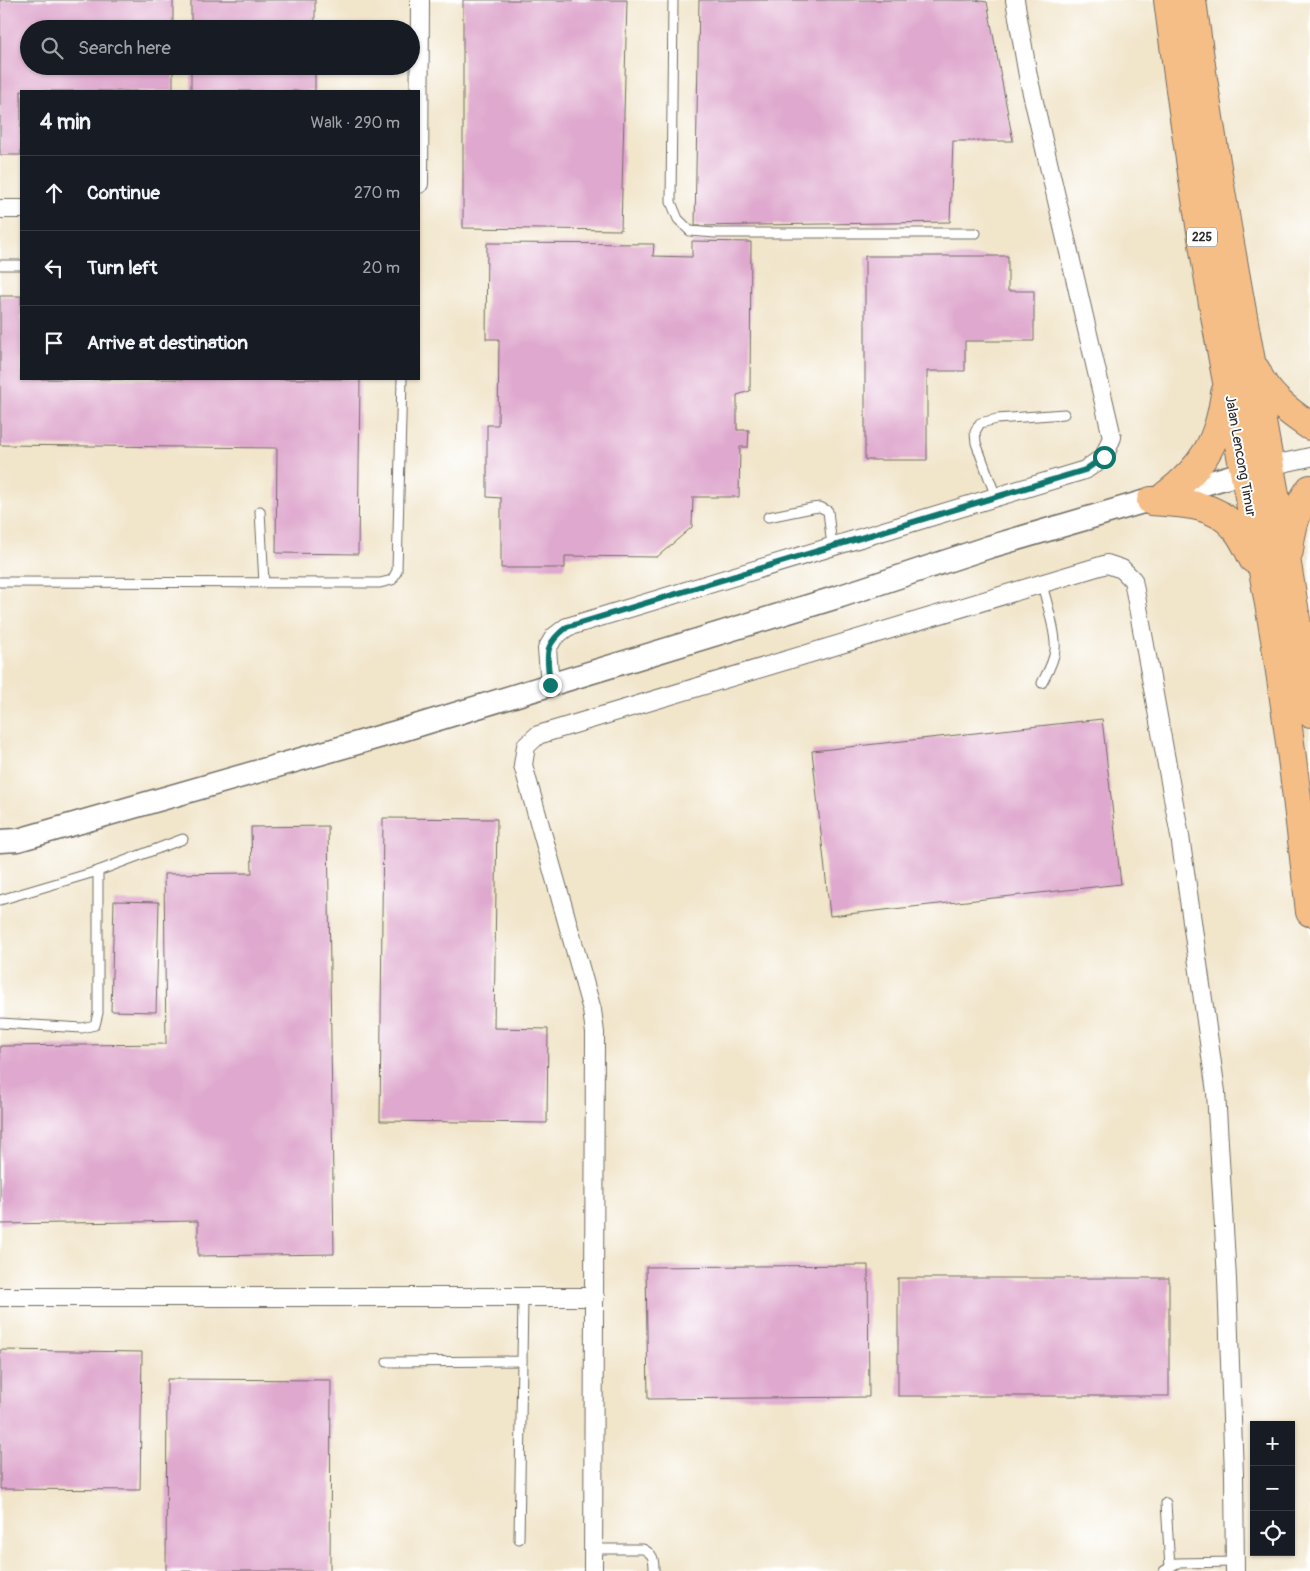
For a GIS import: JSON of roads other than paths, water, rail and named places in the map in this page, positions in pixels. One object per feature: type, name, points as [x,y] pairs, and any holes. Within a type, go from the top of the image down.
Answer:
[{"type":"highway","name":"Jalan Lencong Timur","points":[[1168,0],[1185,128],[1227,379],[1257,469]]},
{"type":"highway","name":"Jalan Lencong Timur","points":[[1192,0],[1221,195],[1248,350],[1257,469],[1275,572],[1298,630],[1310,714]]},
{"type":"highway","points":[[1248,350],[1257,374],[1272,395],[1290,413],[1310,426]]},
{"type":"highway","points":[[1158,498],[1183,482],[1199,465],[1211,446],[1220,424],[1227,379]]},
{"type":"highway","points":[[1158,498],[1198,506],[1215,511],[1227,518],[1275,572],[1290,544],[1294,520],[1303,499],[1310,489]]},
{"type":"highway","name":"Jalan Lencong Timur","points":[[1275,572],[1269,604],[1287,720],[1310,912]]},
{"type":"street","points":[[420,0],[420,20]]},
{"type":"street","points":[[550,685],[547,649],[554,637],[567,627],[1085,470],[1104,457],[1112,437],[1028,76],[1015,0]]},
{"type":"street","points":[[420,75],[420,90]]},
{"type":"street","points":[[0,209],[20,209]]},
{"type":"street","points":[[0,841],[18,840],[377,737],[842,596],[989,547],[1257,469],[1310,457]]},
{"type":"street","points":[[593,1571],[595,1033],[592,1010],[523,765],[526,746],[538,735],[1107,564],[1122,569],[1133,580],[1180,836],[1216,1092],[1227,1279],[1234,1475],[1235,1567]]},
{"type":"street","points":[[0,1297],[595,1297]]},
{"type":"lane","points":[[673,0],[670,202],[678,219],[690,231],[715,233],[976,234]]},
{"type":"lane","points":[[0,265],[20,266]]},
{"type":"lane","points":[[0,582],[380,583],[392,580],[397,571],[402,380]]},
{"type":"lane","points":[[996,497],[976,443],[975,432],[980,423],[997,419],[1064,414]]},
{"type":"lane","points":[[768,517],[820,507],[828,511],[832,546]]},
{"type":"lane","points":[[260,511],[264,583]]},
{"type":"lane","points":[[1042,584],[1053,628],[1055,650],[1051,666],[1042,683]]},
{"type":"lane","points":[[0,900],[98,871],[183,839]]},
{"type":"lane","points":[[0,1023],[82,1028],[95,1025],[98,1013],[98,871]]},
{"type":"lane","points":[[519,1539],[523,1297]]},
{"type":"lane","points":[[387,1362],[522,1361]]},
{"type":"lane","points":[[1166,1503],[1172,1568],[1235,1567]]},
{"type":"lane","points":[[594,1549],[643,1549],[654,1557],[654,1571]]}]
